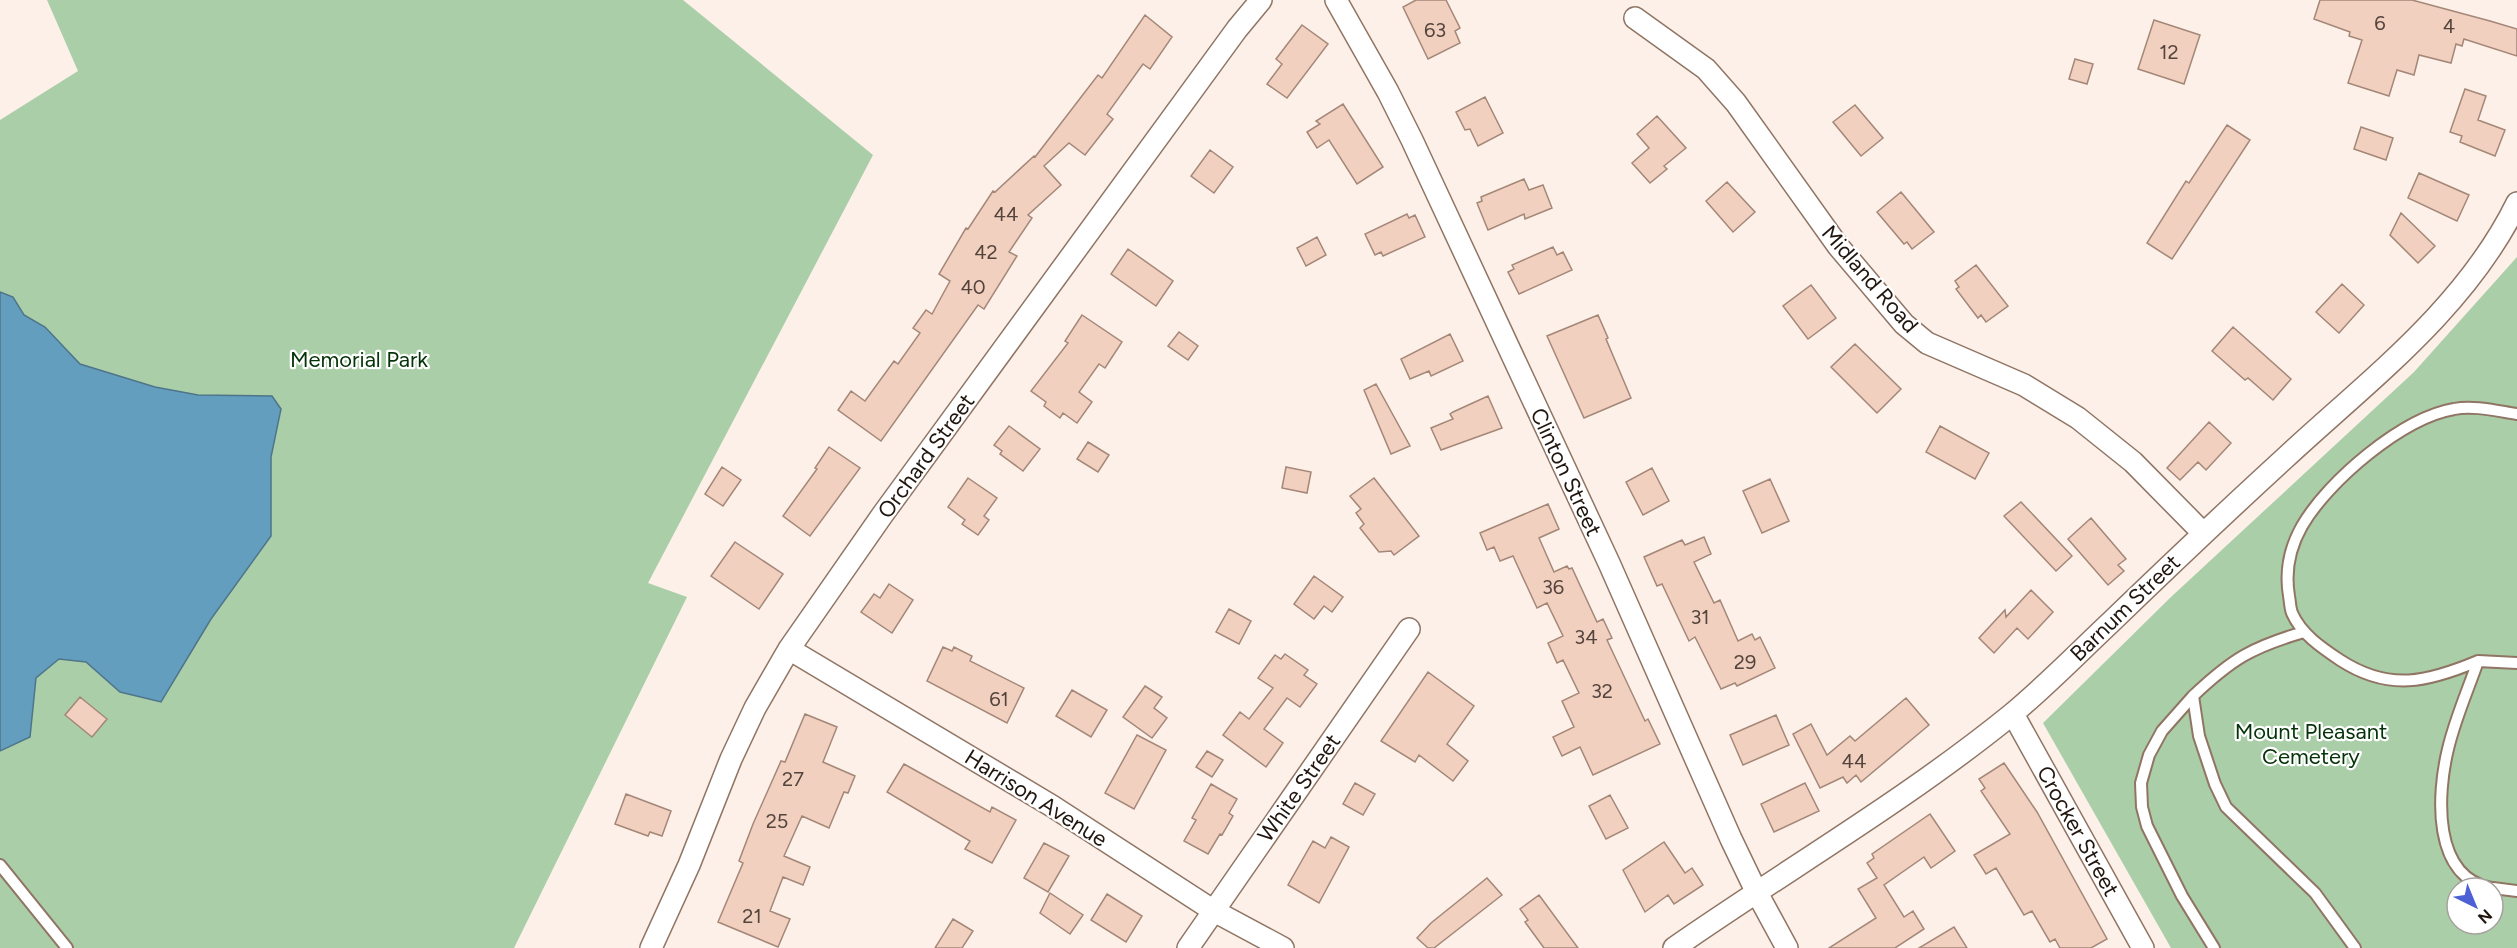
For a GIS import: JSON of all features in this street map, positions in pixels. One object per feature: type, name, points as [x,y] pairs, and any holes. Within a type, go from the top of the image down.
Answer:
[{"type":"street","name":"Orchard Street","points":[[651,948],[689,865],[754,708],[789,649],[1028,314],[1237,29],[1261,0]]},
{"type":"street","name":"Clinton Street","points":[[1336,0],[1388,92],[1417,150],[1626,601],[1756,891],[1787,948]]},
{"type":"street","name":"Midland Road","points":[[1635,18],[1706,69],[1729,95],[1838,246],[1904,324],[1927,343],[2024,385],[2078,418],[2133,462],[2204,533]]},
{"type":"street","name":"Barnum Street","points":[[1674,948],[1756,891],[1908,792],[2013,714],[2204,533],[2417,338],[2448,306],[2490,249],[2517,203]]},
{"type":"street","name":"White Street","points":[[1188,948],[1409,629]]},
{"type":"street","name":"Harrison Avenue","points":[[789,649],[1052,806],[1214,911],[1283,948]]},
{"type":"street","name":"Crocker Street","points":[[2013,714],[2143,948]]},
{"type":"lane","points":[[2517,414],[2454,409],[2425,418],[2390,438],[2361,460],[2327,491],[2302,526],[2289,557],[2288,587],[2292,612],[2304,632],[2326,651],[2353,669],[2390,681],[2420,680],[2444,675],[2478,661],[2517,663]]},
{"type":"lane","points":[[2214,948],[2182,896],[2147,826],[2142,807],[2140,783],[2148,755],[2162,731],[2193,696],[2238,657],[2264,643],[2304,632]]},
{"type":"lane","points":[[2466,876],[2457,867],[2444,844],[2443,773],[2448,748],[2478,661]]},
{"type":"lane","points":[[2193,696],[2199,736],[2215,784],[2226,807],[2315,893],[2355,948]]},
{"type":"lane","points":[[0,865],[67,948]]},
{"type":"green space","name":"Memorial Park","points":[[47,0],[683,0],[873,155],[648,583],[687,597],[514,948],[0,948],[0,120],[78,71]]},
{"type":"green space","name":"Mount Pleasant Cemetery","points":[[2517,257],[2517,948],[2171,948],[2043,723],[2171,597],[2414,372]]},
{"type":"water","points":[[0,292],[13,297],[24,315],[45,327],[80,364],[155,387],[198,395],[272,396],[281,409],[271,457],[271,536],[211,619],[161,702],[120,692],[86,662],[59,659],[36,678],[30,737],[0,751]]},
{"type":"building","points":[[1416,0],[1446,0],[1460,28],[1455,31],[1460,43],[1428,59],[1403,7]]},
{"type":"building","points":[[2320,0],[2412,0],[2490,21],[2517,29],[2517,56],[2464,39],[2462,46],[2456,44],[2451,63],[2419,55],[2414,75],[2397,70],[2389,96],[2348,83],[2362,40],[2349,36],[2350,32],[2314,19]]},
{"type":"building","points":[[1145,15],[1172,37],[1150,69],[1143,64],[1107,114],[1113,119],[1085,155],[1069,143],[1044,166],[1061,185],[1028,215],[1032,218],[1009,252],[1017,256],[984,309],[978,305],[881,441],[838,410],[851,391],[865,401],[894,361],[898,364],[920,333],[913,328],[926,310],[932,314],[950,281],[939,274],[966,228],[968,229],[993,191],[995,192],[1035,157],[1098,75],[1102,78]]},
{"type":"building","points":[[2154,20],[2200,35],[2184,84],[2138,69]]},
{"type":"building","points":[[1302,25],[1328,44],[1287,98],[1267,84],[1282,64],[1276,59]]},
{"type":"building","points":[[2075,59],[2093,64],[2087,84],[2069,79]]},
{"type":"building","points":[[2465,89],[2486,96],[2478,120],[2505,130],[2495,156],[2460,142],[2462,136],[2450,132]]},
{"type":"building","points":[[1485,97],[1503,133],[1478,146],[1470,129],[1465,130],[1456,112]]},
{"type":"building","points":[[1343,104],[1383,167],[1357,184],[1329,140],[1317,148],[1307,132],[1320,124],[1316,121]]},
{"type":"building","points":[[1855,105],[1883,138],[1861,156],[1833,122]]},
{"type":"building","points":[[1657,116],[1686,148],[1664,166],[1667,169],[1650,183],[1632,163],[1649,148],[1637,134]]},
{"type":"building","points":[[2227,125],[2250,140],[2172,259],[2147,243],[2186,181],[2189,183]]},
{"type":"building","points":[[2361,127],[2393,138],[2386,160],[2354,149]]},
{"type":"building","points":[[1210,150],[1233,167],[1214,193],[1191,176]]},
{"type":"building","points":[[2419,173],[2469,195],[2457,221],[2408,198]]},
{"type":"building","points":[[1524,179],[1529,190],[1543,185],[1552,208],[1525,219],[1524,214],[1488,230],[1477,203],[1482,201],[1481,197]]},
{"type":"building","points":[[1727,182],[1755,212],[1733,232],[1706,201]]},
{"type":"building","points":[[1901,192],[1934,232],[1912,249],[1907,242],[1904,244],[1877,212]]},
{"type":"building","points":[[2401,213],[2435,246],[2418,263],[2390,235]]},
{"type":"building","points":[[1407,214],[1409,218],[1415,215],[1425,237],[1383,256],[1381,252],[1375,255],[1365,234]]},
{"type":"building","points":[[1317,237],[1326,255],[1306,266],[1297,248]]},
{"type":"building","points":[[1553,247],[1557,255],[1563,252],[1572,270],[1519,294],[1508,272],[1514,269],[1512,265]]},
{"type":"building","points":[[1128,249],[1173,281],[1156,306],[1111,274]]},
{"type":"building","points":[[1976,265],[2008,306],[1986,322],[1981,315],[1978,318],[1956,289],[1959,287],[1955,281]]},
{"type":"building","points":[[2342,284],[2364,305],[2339,333],[2316,312]]},
{"type":"building","points":[[1811,285],[1836,318],[1808,339],[1783,306]]},
{"type":"building","points":[[1082,315],[1122,342],[1105,368],[1099,364],[1079,392],[1092,402],[1077,423],[1063,413],[1060,418],[1044,406],[1046,402],[1031,391],[1068,343],[1065,341]]},
{"type":"building","points":[[1598,315],[1631,398],[1584,418],[1547,336]]},
{"type":"building","points":[[2233,327],[2291,379],[2273,400],[2248,378],[2245,380],[2212,351]]},
{"type":"building","points":[[1179,332],[1198,346],[1188,360],[1168,346]]},
{"type":"building","points":[[1450,334],[1463,361],[1431,376],[1429,371],[1410,379],[1401,359]]},
{"type":"building","points":[[1855,344],[1901,389],[1877,413],[1831,367]]},
{"type":"building","points":[[1376,384],[1410,446],[1391,454],[1364,390]]},
{"type":"building","points":[[1488,396],[1502,428],[1441,450],[1431,428],[1453,419],[1450,414],[1453,412]]},
{"type":"building","points":[[2209,422],[2231,443],[2206,470],[2198,462],[2180,480],[2167,468]]},
{"type":"building","points":[[1009,426],[1040,449],[1023,471],[1000,454],[1002,451],[994,445]]},
{"type":"building","points":[[1940,426],[1989,453],[1975,479],[1926,452]]},
{"type":"building","points":[[1088,442],[1109,455],[1098,472],[1077,459]]},
{"type":"building","points":[[829,447],[860,468],[810,536],[783,516],[817,469],[815,468]]},
{"type":"building","points":[[722,467],[741,480],[723,506],[705,494]]},
{"type":"building","points":[[1286,467],[1311,472],[1307,493],[1282,488]]},
{"type":"building","points":[[1652,468],[1669,501],[1643,515],[1626,482]]},
{"type":"building","points":[[968,478],[997,498],[984,516],[989,520],[978,535],[962,524],[965,520],[948,507]]},
{"type":"building","points":[[1374,478],[1419,536],[1394,555],[1391,551],[1379,552],[1360,528],[1364,524],[1356,513],[1361,509],[1350,496]]},
{"type":"building","points":[[1770,479],[1789,521],[1762,533],[1743,491]]},
{"type":"building","points":[[2021,502],[2072,556],[2056,571],[2004,516]]},
{"type":"building","points":[[1548,504],[1559,529],[1539,538],[1554,572],[1567,566],[1569,569],[1572,568],[1597,622],[1603,619],[1612,638],[1607,640],[1645,721],[1648,719],[1660,744],[1593,775],[1580,747],[1562,756],[1553,737],[1574,727],[1562,701],[1579,693],[1563,660],[1557,663],[1548,643],[1563,636],[1547,603],[1537,608],[1513,556],[1500,561],[1494,547],[1487,550],[1480,533]]},
{"type":"building","points":[[2091,518],[2126,559],[2118,565],[2124,571],[2108,585],[2068,539]]},
{"type":"building","points":[[1704,537],[1711,554],[1694,562],[1714,603],[1720,600],[1738,641],[1752,634],[1755,640],[1760,637],[1775,668],[1737,686],[1735,683],[1721,689],[1695,637],[1689,641],[1662,584],[1657,586],[1644,557],[1682,540],[1685,545]]},
{"type":"building","points":[[735,542],[783,574],[759,609],[711,576]]},
{"type":"building","points":[[1314,576],[1343,597],[1332,612],[1324,606],[1314,619],[1294,604]]},
{"type":"building","points":[[889,584],[913,600],[892,633],[861,612],[874,594],[880,598]]},
{"type":"building","points":[[2031,590],[2053,612],[2028,639],[2017,628],[1994,653],[1979,638],[2005,610],[2006,617]]},
{"type":"building","points":[[1229,609],[1251,621],[1239,644],[1216,632]]},
{"type":"building","points":[[943,647],[952,651],[954,647],[972,656],[970,661],[1024,688],[1007,723],[927,681]]},
{"type":"building","points":[[1285,654],[1308,670],[1304,675],[1317,684],[1300,707],[1287,698],[1264,729],[1283,743],[1266,767],[1223,735],[1240,712],[1249,719],[1273,688],[1258,678],[1275,655],[1281,659]]},
{"type":"building","points":[[1428,672],[1474,706],[1447,744],[1468,761],[1453,781],[1419,755],[1415,762],[1381,741]]},
{"type":"building","points":[[1145,686],[1162,697],[1154,708],[1167,718],[1152,738],[1123,717]]},
{"type":"building","points":[[1072,690],[1107,710],[1091,737],[1056,716]]},
{"type":"building","points":[[80,697],[107,719],[92,737],[65,715]]},
{"type":"building","points":[[1906,698],[1929,725],[1861,782],[1856,775],[1847,783],[1843,777],[1820,788],[1793,734],[1811,724],[1827,755],[1850,736],[1855,741]]},
{"type":"building","points":[[805,714],[837,727],[823,762],[855,776],[848,793],[844,792],[829,828],[802,816],[784,856],[810,867],[803,885],[783,877],[770,911],[790,919],[778,947],[718,922],[743,863],[739,861],[753,824],[781,761],[785,762]]},
{"type":"building","points":[[1776,715],[1789,745],[1743,765],[1730,735]]},
{"type":"building","points":[[1137,735],[1166,750],[1134,809],[1105,793]]},
{"type":"building","points":[[1207,751],[1223,760],[1212,777],[1196,767]]},
{"type":"building","points":[[2004,763],[2037,812],[2107,939],[2091,948],[2060,948],[2055,939],[2050,942],[2032,911],[2024,915],[1996,868],[1986,874],[1974,855],[2010,834],[1981,791],[1985,788],[1979,779]]},
{"type":"building","points":[[904,764],[990,812],[992,807],[1016,820],[992,863],[965,849],[970,841],[887,792]]},
{"type":"building","points":[[1355,783],[1375,794],[1363,815],[1343,804]]},
{"type":"building","points":[[1805,783],[1819,811],[1774,832],[1761,804]]},
{"type":"building","points":[[1211,784],[1237,799],[1229,813],[1233,816],[1208,854],[1184,841],[1196,820],[1192,818]]},
{"type":"building","points":[[626,794],[671,811],[662,836],[650,832],[648,836],[615,824]]},
{"type":"building","points":[[1610,795],[1628,828],[1606,839],[1589,806]]},
{"type":"building","points":[[1930,814],[1955,851],[1931,868],[1924,857],[1884,885],[1904,917],[1913,911],[1924,929],[1895,948],[1829,948],[1876,918],[1858,889],[1877,878],[1867,863],[1874,858],[1872,854]]},
{"type":"building","points":[[1331,837],[1349,847],[1319,903],[1288,885],[1313,841],[1325,848]]},
{"type":"building","points":[[1664,842],[1685,873],[1692,868],[1703,885],[1674,904],[1668,895],[1645,912],[1623,870]]},
{"type":"building","points":[[1044,843],[1069,856],[1048,892],[1024,878]]},
{"type":"building","points":[[1487,878],[1502,895],[1434,948],[1428,948],[1417,938],[1431,923]]},
{"type":"building","points":[[1050,893],[1083,915],[1070,934],[1040,913]]},
{"type":"building","points":[[1107,894],[1142,916],[1126,942],[1091,920]]},
{"type":"building","points":[[1539,895],[1578,948],[1544,948],[1525,922],[1528,920],[1520,909]]},
{"type":"building","points":[[953,919],[973,931],[962,948],[935,948]]},
{"type":"building","points":[[1954,927],[1967,948],[1919,948]]}]
